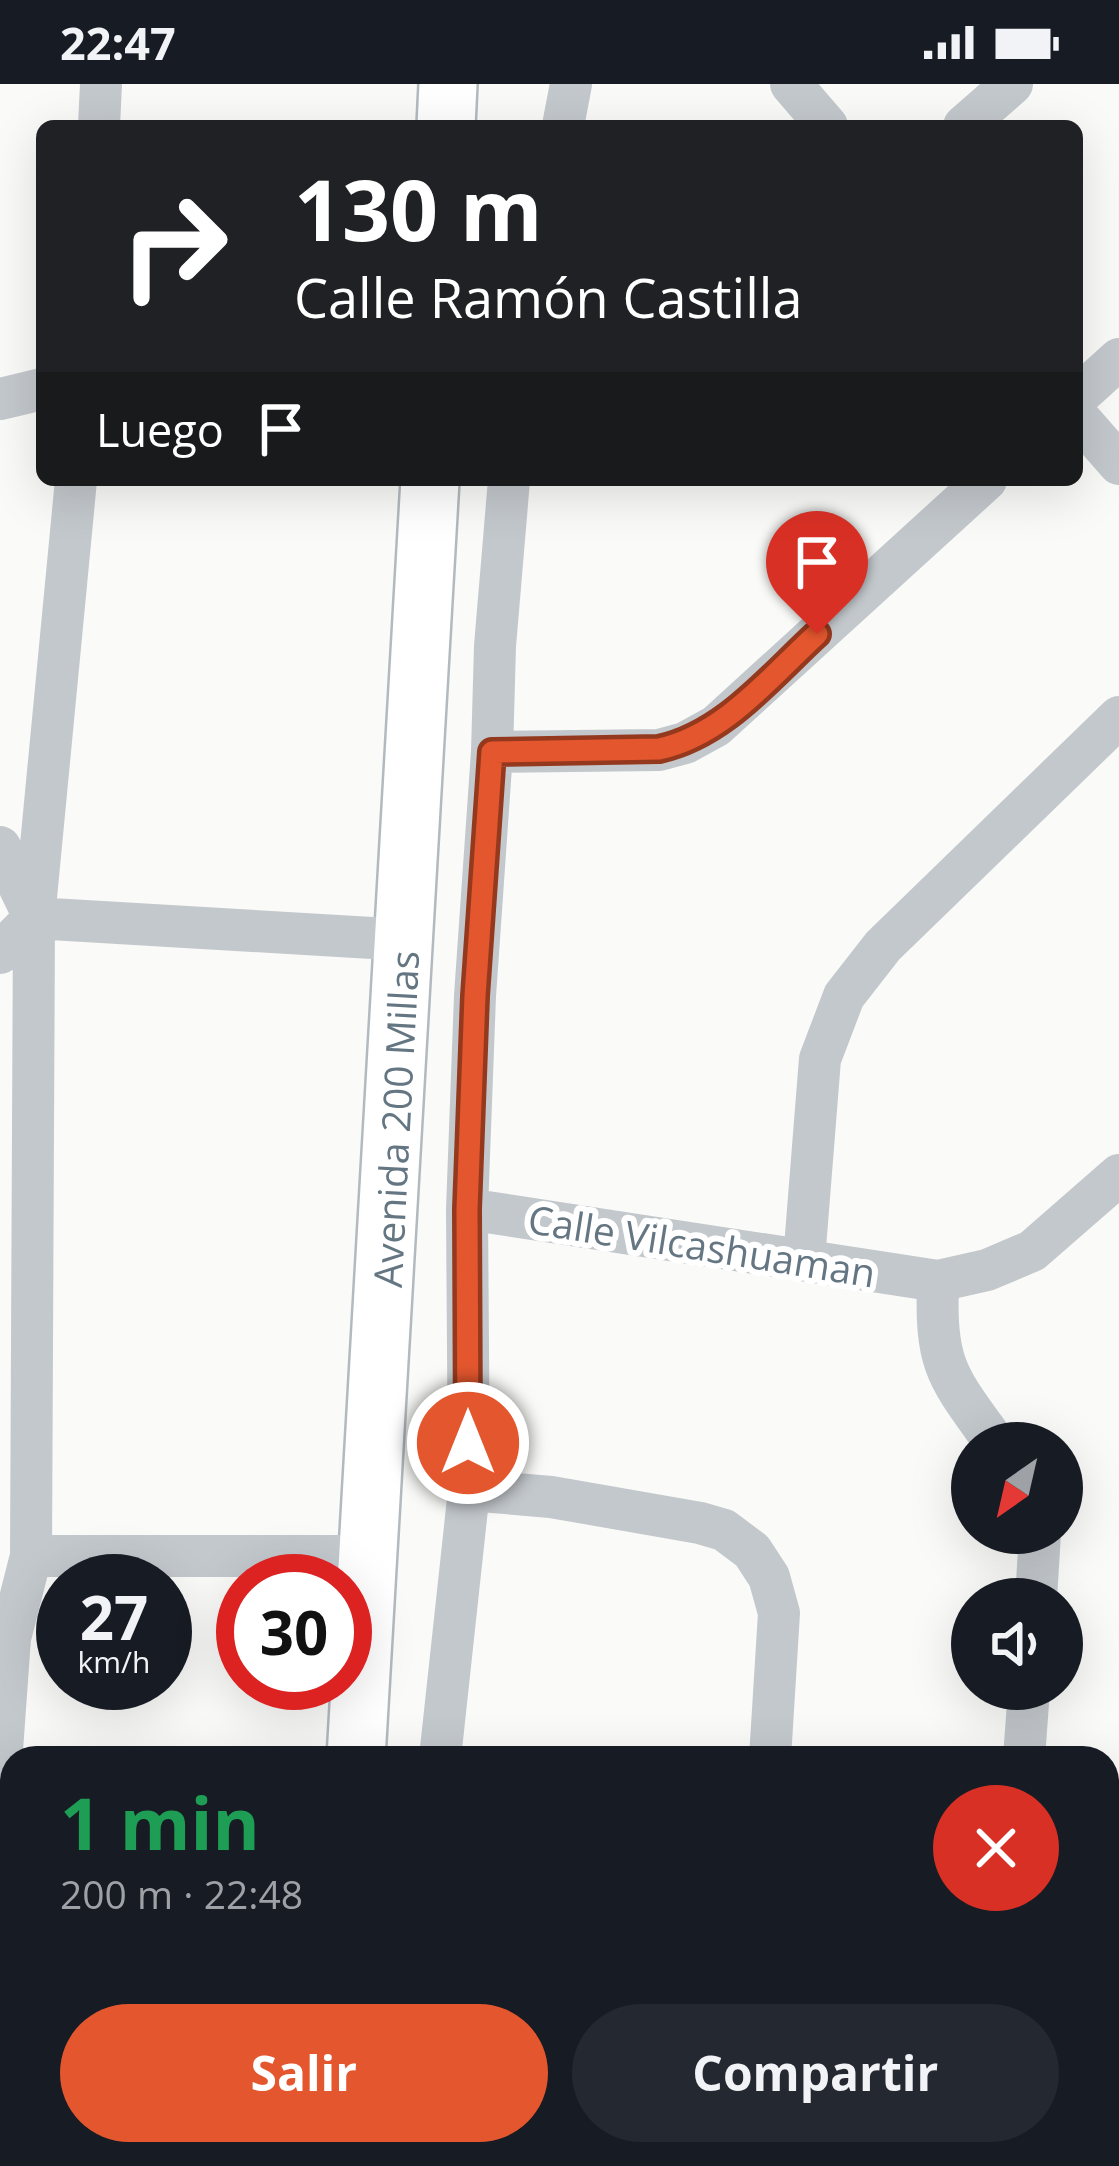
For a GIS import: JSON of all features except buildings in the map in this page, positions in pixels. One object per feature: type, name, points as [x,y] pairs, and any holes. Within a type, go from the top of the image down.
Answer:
[{"type":"main road","name":"Avenida 200 Millas","points":[[369,1554],[430,486]]},
{"type":"main road","name":"Avenida 200 Millas","points":[[357,1746],[359,1710]]},
{"type":"street","points":[[99,120],[101,84]]},
{"type":"street","points":[[564,120],[571,84]]},
{"type":"street","points":[[790,84],[822,120]]},
{"type":"street","points":[[971,120],[1012,84]]},
{"type":"street","points":[[1083,392],[1119,359]]},
{"type":"street","points":[[0,399],[36,390]]},
{"type":"street","points":[[1083,423],[1119,464]]},
{"type":"street","points":[[1,1746],[5,1638],[31,1556],[34,918],[75,486]]},
{"type":"street","points":[[441,1746],[469,1490],[467,1209],[475,996],[508,486]]},
{"type":"street","points":[[492,752],[659,749],[686,743],[716,726],[979,486]]},
{"type":"street","points":[[804,1260],[820,1059],[844,996],[883,946],[1119,717]]},
{"type":"street","points":[[0,847],[34,918]]},
{"type":"street","points":[[0,953],[34,918],[406,940]]},
{"type":"street","points":[[980,1422],[948,1376],[936,1336],[938,1281],[987,1270],[1032,1251],[1119,1175]]},
{"type":"street","name":"Calle Vilcashuaman","points":[[467,1209],[938,1281]]},
{"type":"street","points":[[469,1490],[551,1497],[700,1523],[724,1530],[752,1550],[770,1577],[779,1613],[771,1746]]},
{"type":"street","points":[[31,1556],[216,1556]]},
{"type":"street","points":[[1025,1746],[1027,1710]]},
{"type":"route","points":[[468,1443],[467,1209],[475,996],[492,752],[659,749],[686,743],[716,726],[817,634]]}]
